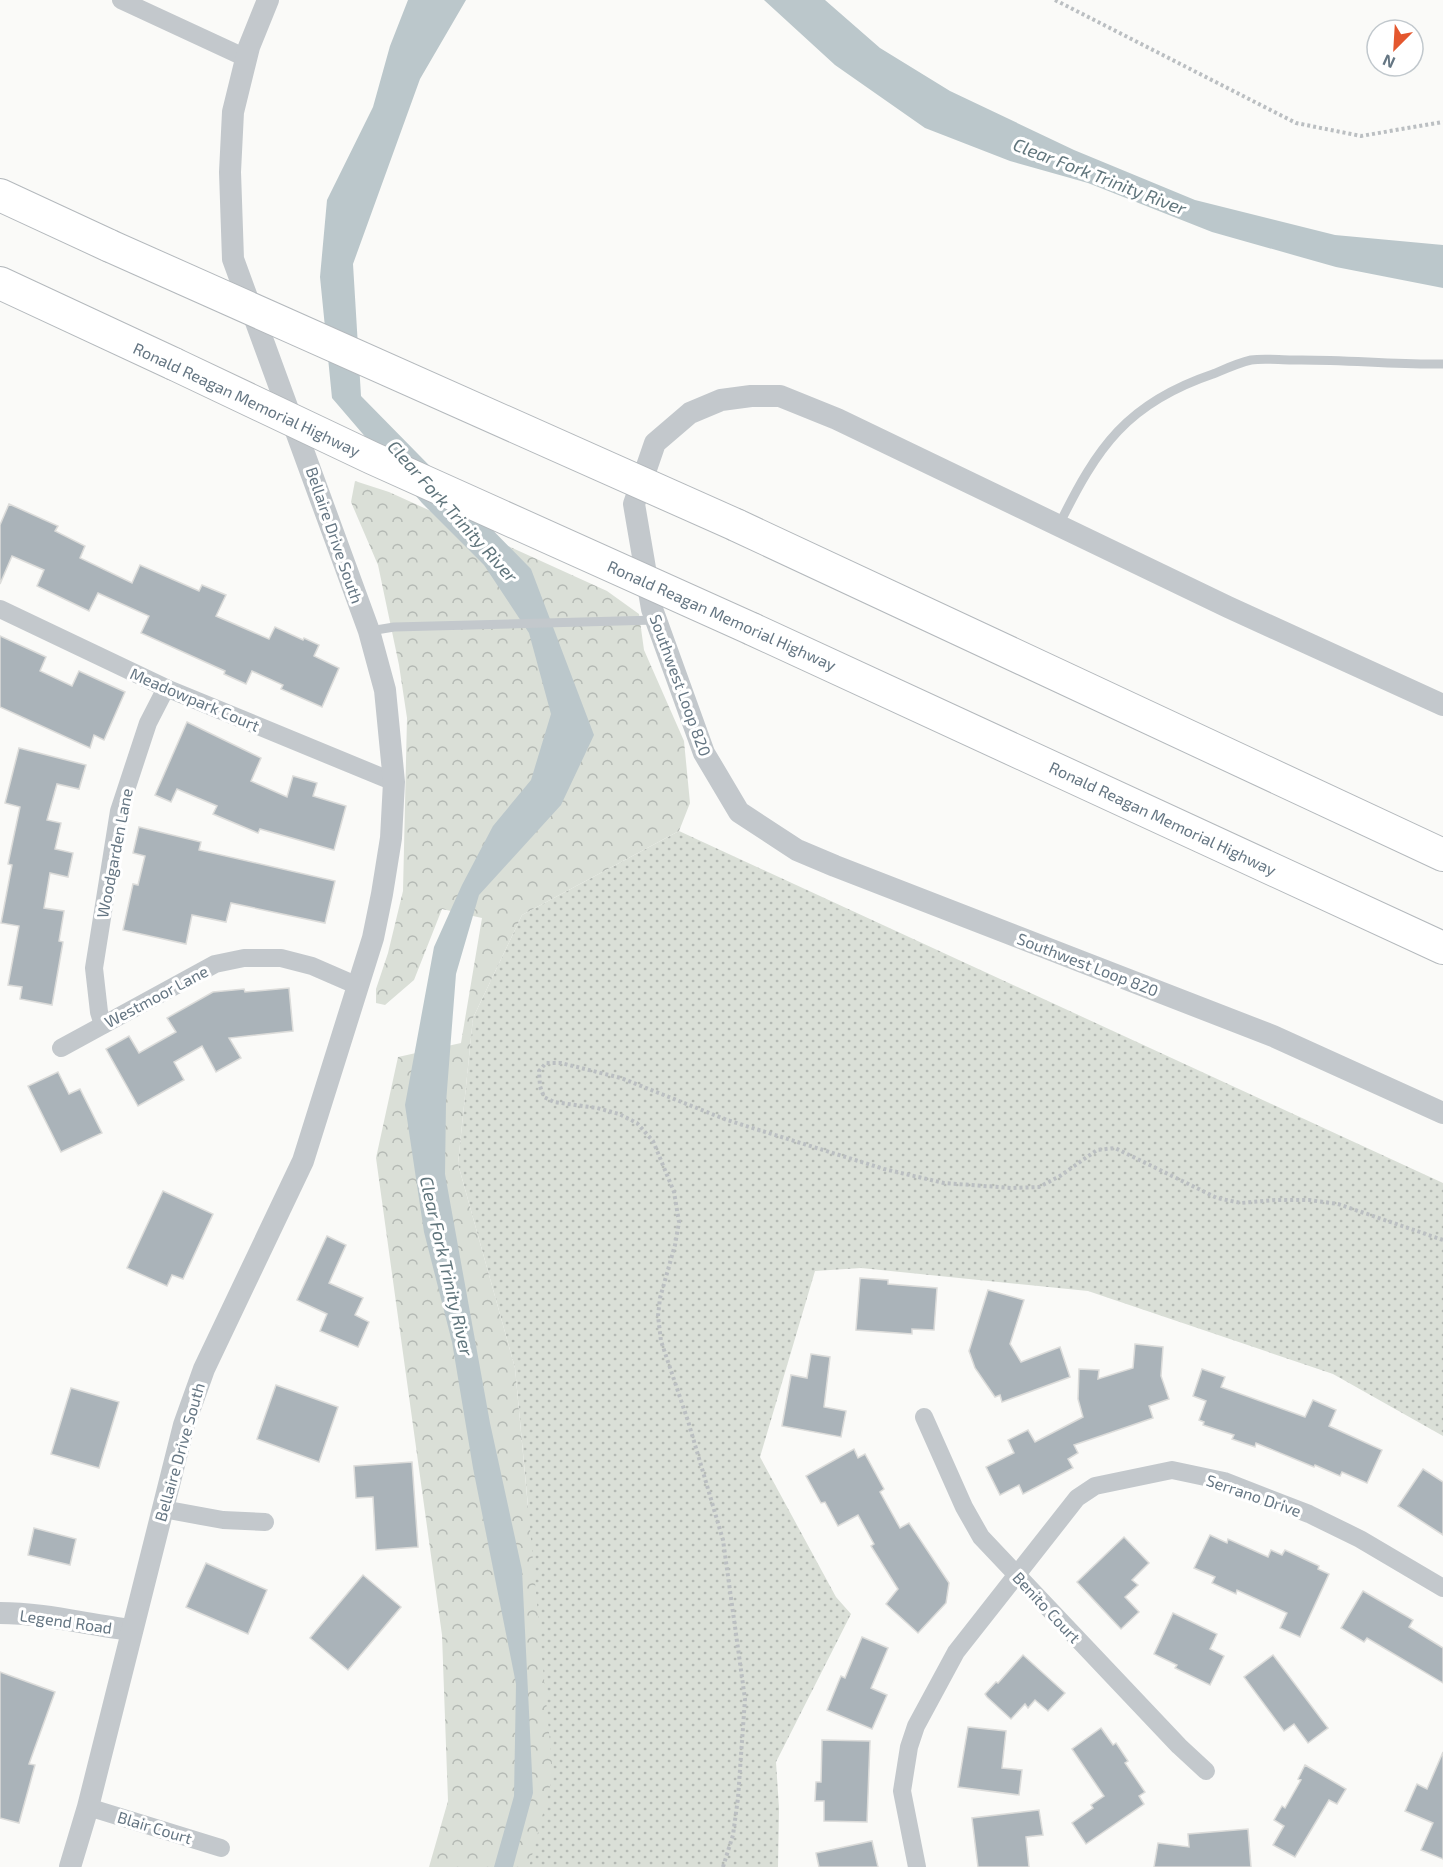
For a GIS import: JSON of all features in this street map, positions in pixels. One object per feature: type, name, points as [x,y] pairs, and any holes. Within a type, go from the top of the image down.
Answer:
[{"type":"highway","points":[[0,195],[736,525],[1443,855]]},
{"type":"highway","name":"Ronald Reagan Memorial Highway","points":[[0,283],[372,458],[752,629],[1443,948]]},
{"type":"street","points":[[121,0],[149,6],[246,58]]},
{"type":"street","name":"Bellaire Drive South","points":[[70,1867],[88,1807],[184,1425],[200,1378],[303,1161],[373,938],[391,838],[394,782],[384,690],[369,631],[233,259],[230,172],[233,112],[246,58],[268,0]]},
{"type":"street","name":"Southwest Loop 820","points":[[1443,705],[1228,607],[837,419],[780,396],[751,396],[721,400],[690,412],[655,443],[634,504],[652,609],[704,753],[739,812],[797,850],[835,867],[1273,1036],[1443,1113]]},
{"type":"street","name":"Meadowpark Court","points":[[0,609],[166,688],[394,782]]},
{"type":"street","name":"Woodgarden Lane","points":[[104,1025],[99,1011],[94,968],[119,811],[148,723],[166,688]]},
{"type":"street","name":"Westmoor Lane","points":[[62,1048],[215,964],[244,958],[281,958],[312,966],[358,986]]},
{"type":"street","name":"Benito Court","points":[[924,1417],[964,1507],[981,1537],[1179,1746],[1206,1771]]},
{"type":"street","name":"Serrano Drive","points":[[917,1867],[902,1791],[909,1747],[916,1726],[956,1652],[1077,1497],[1095,1486],[1172,1470],[1224,1481],[1309,1514],[1360,1539],[1443,1588]]},
{"type":"street","points":[[163,1509],[223,1520],[265,1522]]},
{"type":"street","name":"Legend Road","points":[[0,1613],[56,1617],[86,1624],[132,1630]]},
{"type":"street","name":"Blair Court","points":[[88,1807],[221,1848]]},
{"type":"lane","points":[[1059,526],[1095,457],[1107,442],[1144,408],[1167,392],[1193,380],[1252,360],[1443,364]]},
{"type":"lane","points":[[369,631],[394,627],[656,620]]},
{"type":"path","points":[[1055,0],[1296,123],[1361,136],[1443,122]]},
{"type":"path","points":[[723,1867],[733,1835],[738,1798],[745,1699],[723,1540],[688,1421],[661,1341],[658,1316],[660,1298],[679,1222],[674,1192],[653,1142],[637,1123],[619,1114],[597,1108],[554,1102],[544,1096],[540,1086],[539,1071],[546,1063],[561,1063],[621,1078],[727,1120],[884,1169],[944,1183],[1012,1188],[1039,1187],[1060,1176],[1097,1150],[1115,1148],[1216,1198],[1241,1203],[1309,1200],[1338,1204],[1443,1240]]},
{"type":"green space","points":[[355,481],[389,492],[607,591],[639,614],[644,650],[684,741],[690,803],[679,831],[522,915],[473,1018],[458,1164],[515,1368],[553,1775],[529,1867],[429,1867],[448,1801],[442,1635],[376,1158],[398,1057],[461,1043],[482,918],[442,909],[414,980],[385,1005],[376,1003],[376,989],[388,953],[403,891],[407,718],[399,665],[378,565],[351,502]]},
{"type":"green space","points":[[679,831],[1443,1183],[1443,1436],[1333,1374],[1088,1291],[861,1268],[815,1271],[760,1457],[836,1597],[851,1614],[776,1762],[779,1808],[778,1867],[526,1867],[528,1506],[515,1368],[458,1164],[473,1018],[522,915]]},
{"type":"water","name":"Clear Fork Trinity River","points":[[408,0],[466,0],[420,79],[353,264],[361,396],[531,569],[594,735],[561,805],[479,895],[456,974],[446,1103],[445,1174],[490,1423],[522,1570],[533,1793],[513,1867],[494,1867],[514,1796],[516,1684],[473,1468],[452,1342],[424,1232],[405,1105],[434,947],[462,885],[493,826],[531,780],[551,714],[529,633],[484,565],[422,503],[332,398],[320,277],[327,200],[373,107],[390,46]]},
{"type":"water","name":"Clear Fork Trinity River","points":[[764,0],[825,0],[880,48],[950,91],[1074,150],[1195,200],[1335,235],[1443,245],[1443,288],[1336,267],[1212,232],[1088,183],[1010,161],[925,128],[835,65]]},
{"type":"building","points":[[9,504],[58,526],[55,531],[85,546],[80,558],[132,583],[140,565],[199,591],[202,585],[226,595],[216,616],[269,639],[275,627],[319,645],[314,656],[339,668],[322,707],[281,689],[283,685],[252,671],[246,684],[224,674],[225,671],[141,633],[149,616],[98,593],[89,611],[37,586],[44,570],[12,556],[0,584],[0,525]]},
{"type":"building","points":[[0,636],[46,657],[40,671],[72,686],[79,671],[125,692],[104,740],[94,735],[90,748],[0,707]]},
{"type":"building","points":[[187,722],[261,758],[251,781],[287,797],[293,776],[317,783],[313,796],[346,806],[334,850],[260,829],[258,833],[213,814],[217,806],[177,789],[171,802],[155,795]]},
{"type":"building","points":[[19,748],[86,765],[79,789],[57,784],[47,820],[61,823],[55,849],[73,853],[68,877],[50,873],[44,908],[64,911],[59,941],[63,942],[52,1005],[20,999],[22,987],[8,985],[19,926],[1,923],[12,865],[8,864],[20,807],[5,803]]},
{"type":"building","points":[[139,827],[201,842],[199,850],[335,881],[325,923],[231,903],[226,922],[192,915],[186,944],[123,930],[133,884],[138,885],[145,856],[133,853]]},
{"type":"building","points":[[289,988],[293,1031],[229,1038],[241,1058],[216,1072],[202,1046],[174,1062],[184,1080],[138,1106],[106,1049],[129,1036],[139,1053],[176,1032],[167,1018],[213,992]]},
{"type":"building","points":[[58,1072],[69,1094],[80,1089],[102,1133],[61,1152],[28,1086]]},
{"type":"building","points":[[163,1191],[213,1214],[183,1279],[172,1275],[167,1286],[127,1268]]},
{"type":"building","points":[[327,1236],[346,1245],[329,1283],[363,1298],[355,1315],[369,1322],[358,1347],[320,1331],[327,1314],[297,1300]]},
{"type":"building","points":[[860,1278],[888,1280],[888,1284],[937,1288],[934,1330],[912,1329],[912,1334],[856,1330]]},
{"type":"building","points":[[988,1290],[1024,1300],[1010,1344],[1021,1362],[1060,1347],[1070,1377],[1002,1402],[1000,1395],[995,1397],[975,1368],[969,1351]]},
{"type":"building","points":[[1135,1344],[1163,1347],[1161,1376],[1169,1399],[1149,1406],[1153,1418],[1074,1445],[1078,1453],[1068,1459],[1073,1468],[1023,1494],[1019,1485],[1000,1495],[986,1467],[1014,1453],[1008,1440],[1028,1430],[1035,1442],[1083,1417],[1078,1399],[1079,1369],[1099,1370],[1098,1379],[1133,1368]]},
{"type":"building","points":[[811,1354],[830,1357],[824,1407],[846,1411],[841,1437],[782,1426],[791,1375],[807,1378]]},
{"type":"building","points":[[1202,1369],[1225,1377],[1221,1387],[1305,1417],[1313,1400],[1336,1410],[1329,1426],[1382,1450],[1367,1483],[1342,1472],[1340,1476],[1315,1465],[1314,1467],[1256,1443],[1255,1447],[1232,1439],[1234,1435],[1203,1425],[1204,1422],[1199,1420],[1206,1401],[1193,1396]]},
{"type":"building","points":[[276,1385],[338,1407],[319,1462],[257,1439]]},
{"type":"building","points":[[71,1388],[119,1402],[99,1468],[51,1454]]},
{"type":"building","points":[[854,1449],[858,1458],[865,1454],[884,1489],[880,1492],[900,1528],[909,1523],[949,1583],[946,1603],[918,1633],[886,1604],[898,1589],[871,1546],[874,1544],[858,1515],[838,1526],[825,1502],[821,1503],[806,1476]]},
{"type":"building","points":[[412,1462],[418,1547],[376,1550],[373,1497],[356,1498],[354,1466]]},
{"type":"building","points":[[1423,1469],[1443,1482],[1443,1535],[1398,1506]]},
{"type":"building","points":[[34,1528],[76,1539],[70,1565],[28,1555]]},
{"type":"building","points":[[1210,1535],[1227,1543],[1228,1539],[1268,1557],[1271,1550],[1282,1555],[1285,1550],[1319,1566],[1318,1569],[1329,1574],[1300,1637],[1280,1628],[1287,1613],[1237,1590],[1236,1594],[1212,1583],[1215,1577],[1194,1568]]},
{"type":"building","points":[[1124,1537],[1149,1563],[1132,1580],[1138,1585],[1125,1597],[1139,1612],[1121,1629],[1077,1582]]},
{"type":"building","points":[[206,1563],[267,1590],[248,1634],[186,1607]]},
{"type":"building","points":[[363,1575],[401,1607],[348,1670],[310,1638]]},
{"type":"building","points":[[1363,1591],[1413,1620],[1409,1627],[1443,1648],[1443,1683],[1367,1638],[1364,1642],[1341,1628]]},
{"type":"building","points":[[1173,1613],[1217,1634],[1210,1649],[1224,1656],[1210,1685],[1175,1668],[1177,1665],[1154,1654]]},
{"type":"building","points":[[862,1637],[888,1648],[871,1688],[887,1695],[872,1729],[827,1710],[841,1676],[845,1678]]},
{"type":"building","points":[[1023,1655],[1065,1693],[1048,1711],[1035,1700],[1028,1708],[1025,1704],[1011,1719],[985,1694]]},
{"type":"building","points":[[1273,1655],[1328,1728],[1308,1743],[1294,1724],[1284,1731],[1244,1677]]},
{"type":"building","points":[[0,1672],[55,1692],[29,1764],[35,1765],[19,1823],[0,1818]]},
{"type":"building","points":[[968,1727],[1006,1731],[1002,1768],[1022,1770],[1019,1795],[958,1787]]},
{"type":"building","points":[[1101,1728],[1113,1745],[1116,1743],[1128,1761],[1125,1763],[1145,1792],[1139,1796],[1144,1804],[1086,1844],[1072,1823],[1093,1808],[1091,1805],[1104,1796],[1072,1749]]},
{"type":"building","points":[[822,1740],[870,1741],[867,1822],[824,1821],[824,1801],[815,1801],[816,1782],[821,1782]]},
{"type":"building","points":[[1443,1752],[1443,1859],[1421,1850],[1433,1823],[1405,1811],[1417,1784],[1427,1789]]},
{"type":"building","points":[[1305,1765],[1346,1789],[1337,1804],[1329,1800],[1295,1857],[1273,1845],[1284,1826],[1274,1820],[1282,1806],[1285,1808],[1301,1780],[1298,1779]]},
{"type":"building","points":[[1039,1810],[1043,1835],[1026,1837],[1029,1867],[978,1867],[972,1818]]},
{"type":"building","points":[[1248,1829],[1251,1867],[1154,1867],[1158,1843],[1189,1847],[1188,1834]]},
{"type":"building","points":[[872,1841],[878,1867],[819,1867],[816,1853]]}]
